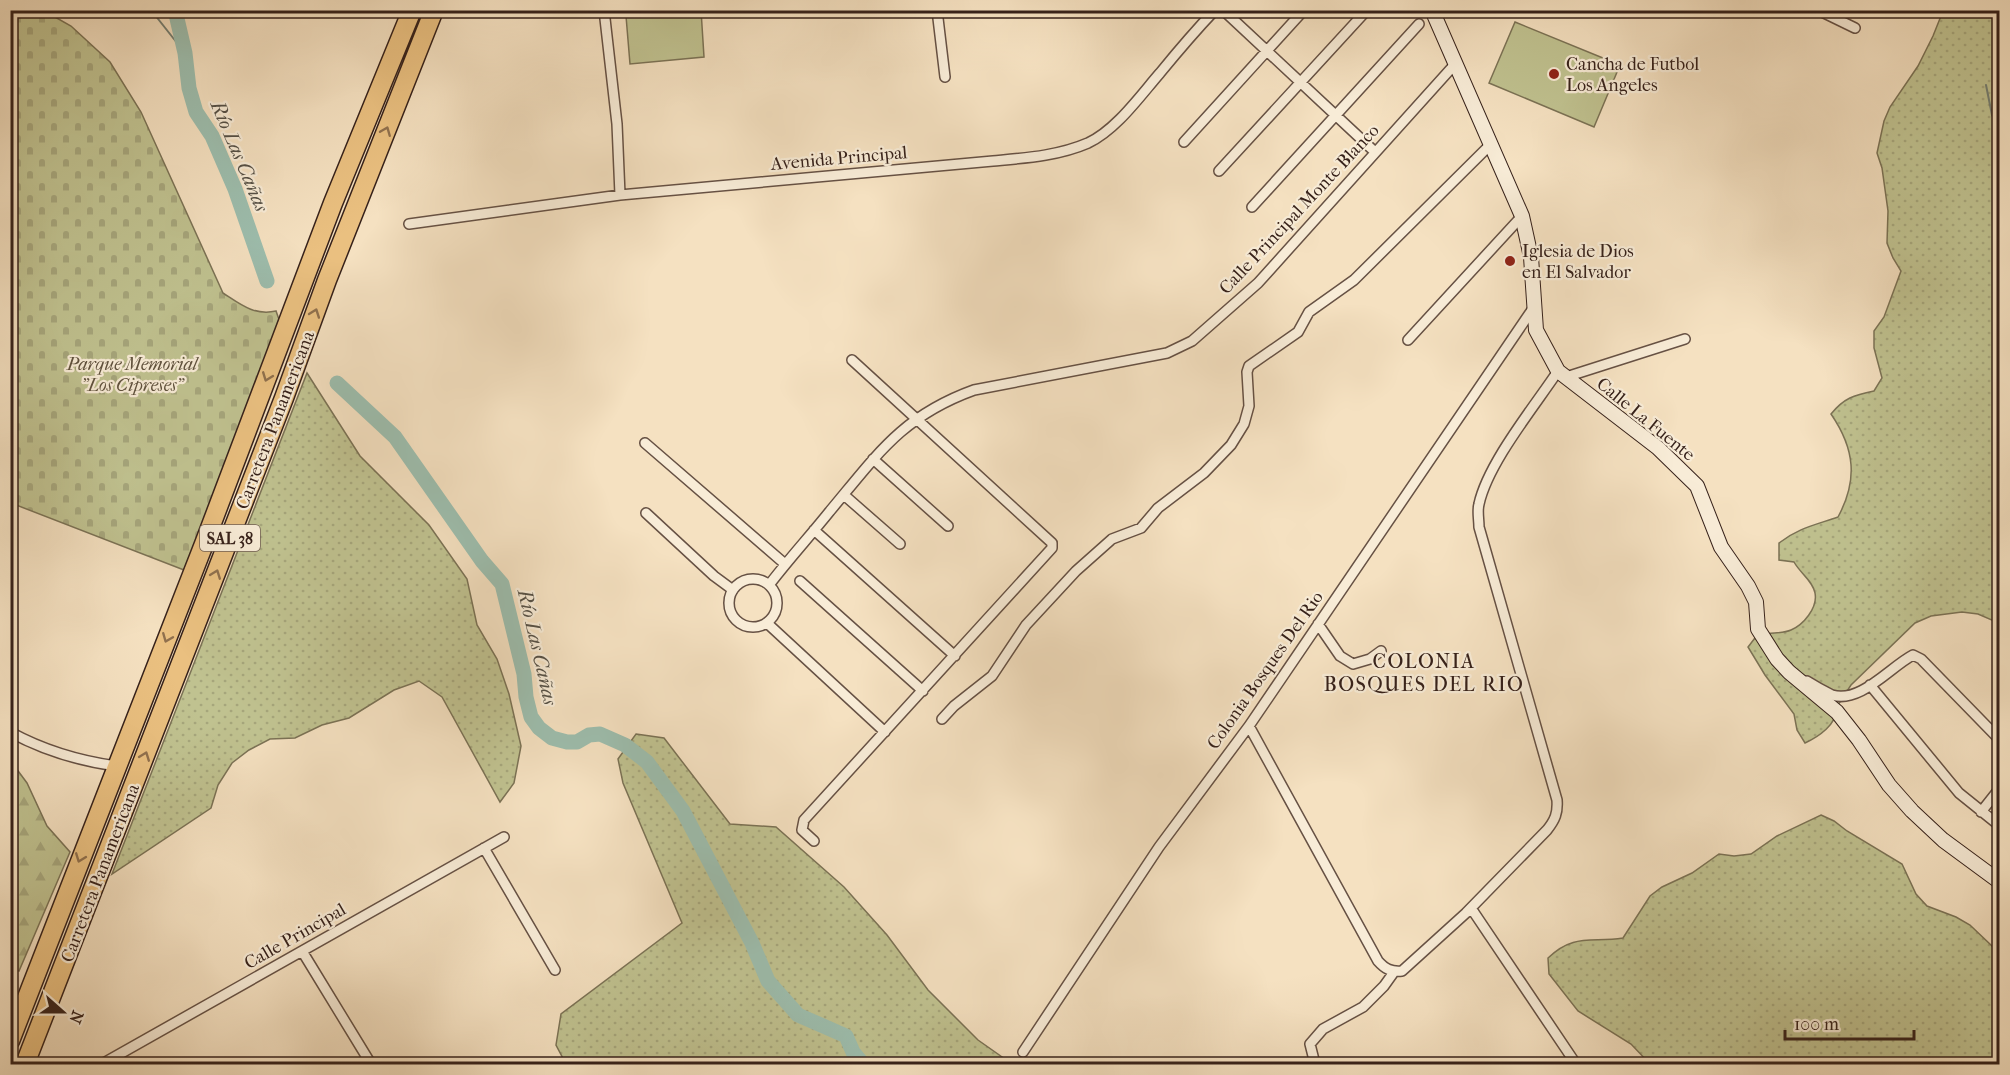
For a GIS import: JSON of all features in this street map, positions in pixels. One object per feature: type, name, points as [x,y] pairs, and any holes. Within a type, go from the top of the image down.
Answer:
[{"type":"highway","name":"Carretera Panamericana","points":[[10,1041],[204,544],[314,252],[412,10]]},
{"type":"highway","name":"Carretera Panamericana","points":[[25,1065],[284,398],[354,210],[434,10]]},
{"type":"highway","points":[[334,201],[339,209],[354,210]]},
{"type":"highway","points":[[314,252],[326,249],[336,257]]},
{"type":"highway","points":[[94,824],[116,832]]},
{"type":"street","points":[[604,10],[617,124],[620,195]]},
{"type":"street","points":[[938,10],[945,77]]},
{"type":"street","name":"Avenida Principal","points":[[409,224],[620,195],[993,161],[1072,149],[1103,134],[1133,104],[1215,10]]},
{"type":"street","points":[[1223,10],[1375,152]]},
{"type":"street","points":[[1184,142],[1304,10]]},
{"type":"street","points":[[1219,171],[1366,10]]},
{"type":"street","name":"Calle La Fuente","points":[[1432,10],[1522,216],[1531,257],[1536,330],[1562,374],[1658,448],[1697,486],[1720,547],[1748,586],[1756,602],[1758,629],[1777,659],[1837,712],[1889,785],[1912,811],[1942,840],[2000,882]]},
{"type":"street","points":[[1818,10],[1855,28]]},
{"type":"street","points":[[1252,207],[1419,24]]},
{"type":"street","name":"Calle Principal Monte Blanco","points":[[769,585],[896,434],[916,418],[946,400],[974,390],[1167,353],[1192,341],[1258,283],[1456,63]]},
{"type":"street","points":[[942,719],[954,706],[992,676],[1026,625],[1076,571],[1112,539],[1141,528],[1158,508],[1204,473],[1231,445],[1244,424],[1249,406],[1247,372],[1249,366],[1298,332],[1309,312],[1354,280],[1491,144]]},
{"type":"street","points":[[1408,340],[1522,216]]},
{"type":"street","name":"Colonia Bosques Del Rio","points":[[1023,1052],[1159,846],[1249,726],[1534,307]]},
{"type":"street","points":[[1249,726],[1378,961],[1385,968],[1394,972],[1402,971],[1471,908],[1547,830],[1558,812],[1557,800],[1479,527],[1478,506],[1485,485],[1496,464],[1562,374],[1686,339]]},
{"type":"street","points":[[814,842],[802,830],[804,820],[1052,548],[1052,543],[852,360]]},
{"type":"street","points":[[645,443],[785,564]]},
{"type":"street","points":[[873,459],[948,526]]},
{"type":"street","points":[[844,495],[900,544]]},
{"type":"street","points":[[646,513],[732,590]]},
{"type":"street","points":[[814,530],[955,656]]},
{"type":"street","points":[[754,579],[769,585],[777,605],[772,618],[767,623],[751,627],[743,626],[736,621],[729,606],[732,590],[746,580],[754,579]]},
{"type":"street","points":[[800,581],[923,691]]},
{"type":"street","points":[[767,623],[885,732]]},
{"type":"street","points":[[1318,624],[1340,656],[1353,664],[1370,659],[1381,651]]},
{"type":"street","points":[[1789,672],[1834,695],[1845,696],[1861,692],[1901,661],[1913,655],[1921,659],[2000,740]]},
{"type":"street","points":[[1870,685],[1959,793],[2000,826]]},
{"type":"street","points":[[10,732],[25,740],[75,758],[116,766]]},
{"type":"street","points":[[1981,812],[2000,788]]},
{"type":"street","name":"Calle Principal","points":[[102,1065],[504,837]]},
{"type":"street","points":[[484,848],[555,970]]},
{"type":"street","points":[[1471,908],[1576,1065]]},
{"type":"street","points":[[302,951],[371,1065]]},
{"type":"street","points":[[1315,1065],[1310,1044],[1323,1029],[1363,1007],[1394,972]]},
{"type":"green space","points":[[701,10],[704,57],[630,64],[626,16]]},
{"type":"green space","name":"Parque Memorial \"Los Cipreses\"","points":[[10,11],[35,11],[55,17],[71,26],[110,62],[141,112],[223,293],[241,305],[254,310],[276,311],[282,328],[184,570],[11,503]]},
{"type":"green space","points":[[1943,11],[1999,11],[1999,628],[1992,620],[1978,614],[1962,612],[1931,616],[1915,623],[1851,685],[1836,708],[1836,714],[1830,725],[1821,734],[1805,743],[1797,730],[1794,714],[1765,675],[1748,647],[1758,634],[1791,630],[1809,615],[1815,599],[1814,589],[1794,562],[1779,560],[1779,543],[1800,530],[1838,517],[1849,490],[1851,465],[1849,452],[1831,414],[1840,404],[1850,398],[1874,391],[1882,378],[1874,348],[1874,331],[1884,317],[1901,271],[1887,243],[1888,211],[1882,168],[1877,153],[1884,121],[1890,107],[1918,66]]},
{"type":"green space","name":"Cancha de Futbol Los Angeles","points":[[1515,22],[1620,65],[1594,127],[1489,83]]},
{"type":"green space","points":[[307,373],[360,456],[429,525],[467,579],[477,625],[497,659],[509,694],[521,746],[514,783],[500,802],[442,697],[419,681],[394,690],[349,718],[322,725],[295,738],[270,739],[249,750],[232,763],[218,785],[211,808],[112,874]]},
{"type":"green space","points":[[636,734],[664,738],[730,824],[776,827],[844,887],[887,935],[928,990],[978,1040],[1012,1064],[566,1064],[556,1045],[561,1014],[682,923],[623,783],[618,759]]},
{"type":"green space","points":[[10,760],[27,783],[47,826],[70,852],[19,971],[10,968]]},
{"type":"green space","points":[[1821,815],[1902,864],[1916,894],[1927,906],[1970,925],[1992,946],[1999,956],[1999,1064],[1650,1064],[1631,1044],[1578,1011],[1549,974],[1548,958],[1566,945],[1583,940],[1623,938],[1650,896],[1662,887],[1692,873],[1719,854],[1734,856],[1751,854],[1777,836]]},
{"type":"waterway","points":[[151,10],[185,53]]},
{"type":"waterway","name":"Río Las Cañas","points":[[175,10],[185,53],[189,88],[196,112],[212,136],[235,189],[267,281]]},
{"type":"waterway","points":[[1986,85],[1992,115],[2000,129]]},
{"type":"waterway","name":"Río Las Cañas","points":[[337,383],[395,437],[482,561],[502,584],[524,674],[531,717],[539,728],[552,738],[567,742],[577,742],[589,735],[600,734],[625,745],[647,762],[683,811],[752,943],[768,981],[798,1015],[846,1036],[853,1052],[863,1064]]},
{"type":"place","name":"Cancha de Futbol Los Angeles","points":[[1554,74]]},
{"type":"place","name":"Iglesia de Dios en El Salvador","points":[[1510,261]]},
{"type":"district","name":"COLONIA BOSQUES DEL RIO","points":[[1424,672]]}]
